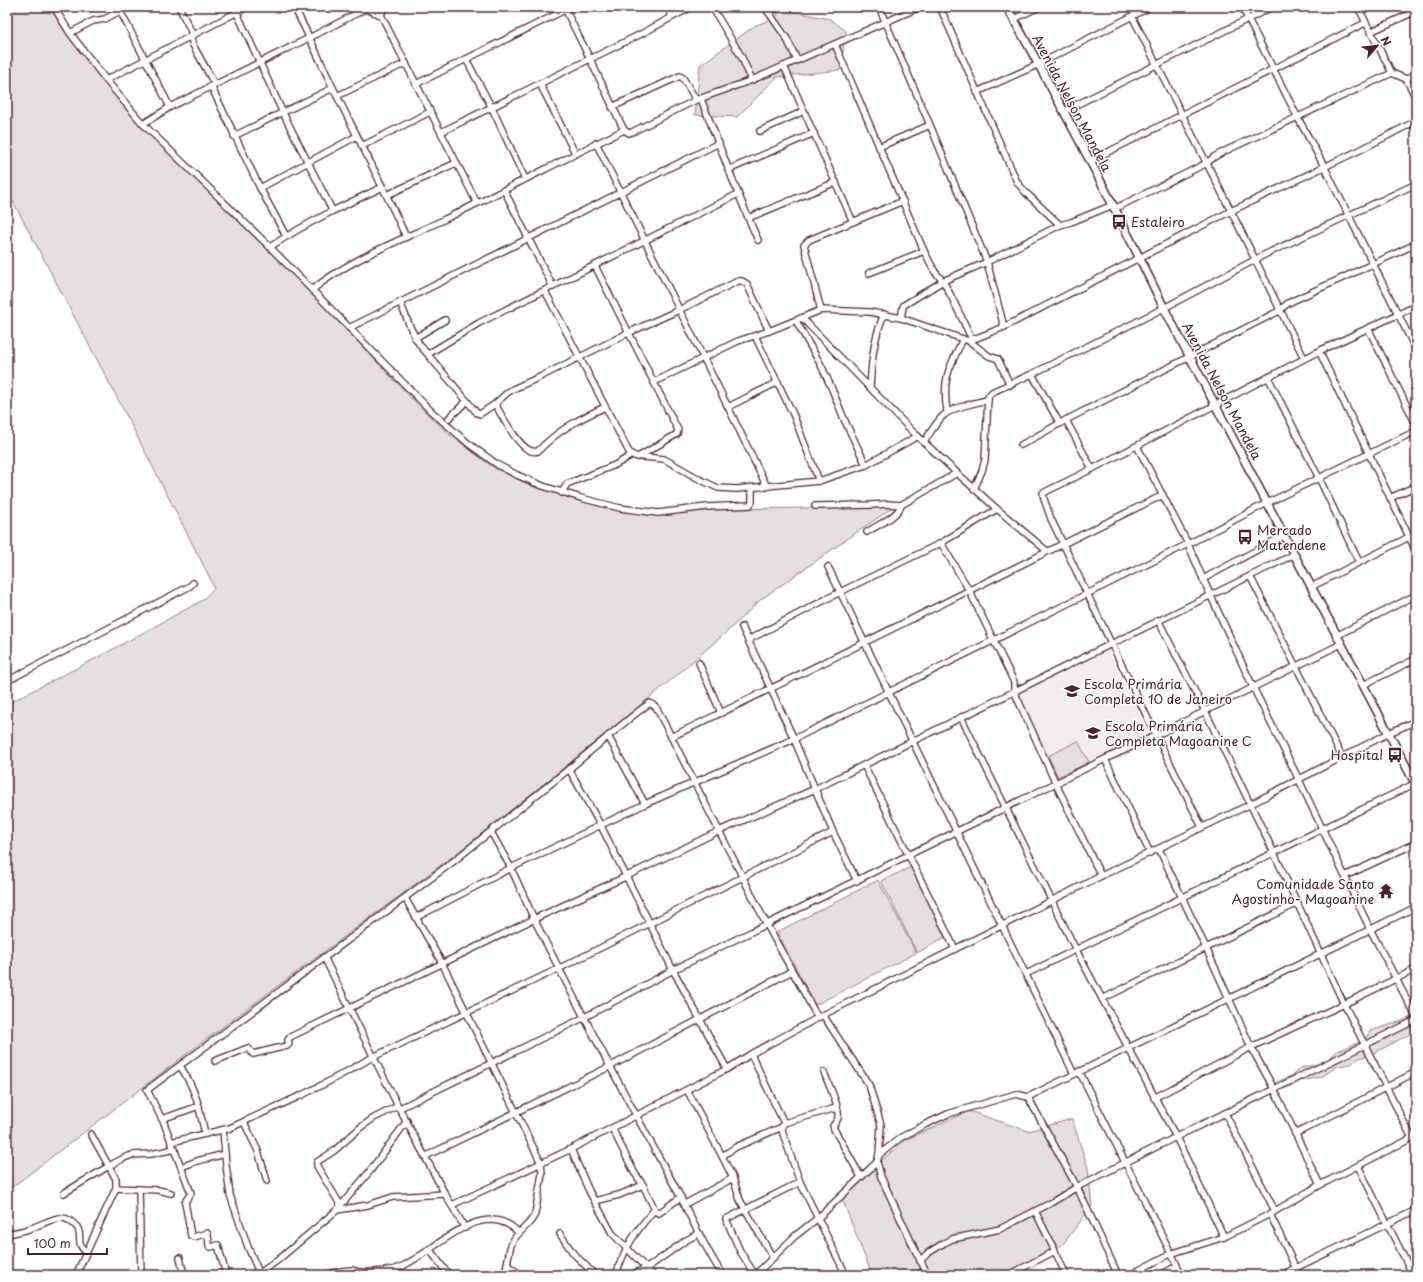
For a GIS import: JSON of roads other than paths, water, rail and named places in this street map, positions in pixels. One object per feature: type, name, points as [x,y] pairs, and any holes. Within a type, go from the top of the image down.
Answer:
[{"type":"street","points":[[54,7],[70,32],[106,80],[143,124],[270,247],[432,412],[474,448],[493,462],[562,493],[615,507],[658,513],[707,507],[750,505],[752,502],[752,488]]},
{"type":"street","points":[[70,32],[93,21],[104,19],[119,9],[127,7]]},
{"type":"street","points":[[179,7],[192,35],[191,39],[193,45],[213,86],[234,136],[286,236]]},
{"type":"street","points":[[106,80],[247,7]]},
{"type":"street","points":[[294,7],[387,195],[406,237]]},
{"type":"street","points":[[354,7],[357,13]]},
{"type":"street","points":[[382,15],[384,7]]},
{"type":"street","points":[[416,84],[564,8],[571,7]]},
{"type":"street","points":[[668,7],[672,17]]},
{"type":"street","points":[[441,132],[590,59],[691,7]]},
{"type":"street","points":[[712,7],[741,56],[752,80]]},
{"type":"street","points":[[765,7],[787,39],[797,60]]},
{"type":"street","points":[[768,12],[781,7]]},
{"type":"street","points":[[879,7],[987,262],[1004,327]]},
{"type":"street","points":[[564,8],[612,107],[624,130],[629,133],[698,100],[752,80],[920,7]]},
{"type":"street","points":[[940,7],[1017,182],[1026,193],[1060,225]]},
{"type":"street","name":"Avenida Nelson Mandela","points":[[1007,7],[1064,111],[1140,258],[1164,308],[1216,404],[1293,555],[1416,784]]},
{"type":"street","points":[[1014,19],[1039,7]]},
{"type":"street","points":[[977,92],[1039,64],[1150,7]]},
{"type":"street","points":[[1242,7],[1416,350]]},
{"type":"street","points":[[1064,111],[1272,7]]},
{"type":"street","points":[[1358,7],[1392,74],[1406,79],[1416,98]]},
{"type":"street","points":[[143,124],[170,107],[367,8],[382,15],[477,203]]},
{"type":"street","points":[[119,9],[170,107]]},
{"type":"street","points":[[239,10],[283,113],[332,210]]},
{"type":"street","points":[[1370,32],[1416,11]]},
{"type":"street","points":[[1132,16],[1231,211],[1279,311],[1304,358]]},
{"type":"street","points":[[1090,161],[1273,68],[1366,23]]},
{"type":"street","points":[[835,44],[924,251],[935,272],[943,281],[968,340]]},
{"type":"street","points":[[466,59],[492,108],[525,179]]},
{"type":"street","points":[[337,96],[406,63]]},
{"type":"street","points":[[784,66],[853,222]]},
{"type":"street","points":[[901,318],[902,307],[904,305],[943,281],[987,262],[1060,225],[1114,207],[1207,164],[1226,151],[1392,74]]},
{"type":"street","points":[[1406,79],[1416,74]]},
{"type":"street","points":[[612,107],[680,76],[684,78],[698,100],[719,143],[728,170],[758,240]]},
{"type":"street","points":[[540,84],[575,153]]},
{"type":"street","points":[[234,136],[333,88]]},
{"type":"street","points":[[760,131],[804,111]]},
{"type":"street","points":[[362,146],[430,112]]},
{"type":"street","points":[[947,411],[945,396],[946,377],[954,358],[968,340],[1004,327],[1231,211],[1360,150],[1416,121]]},
{"type":"street","points":[[879,147],[930,125]]},
{"type":"street","points":[[312,290],[331,275],[624,130]]},
{"type":"street","points":[[728,170],[814,133]]},
{"type":"street","points":[[260,188],[357,136]]},
{"type":"street","points":[[596,143],[728,407],[766,487]]},
{"type":"street","points":[[349,328],[719,143]]},
{"type":"street","points":[[387,195],[456,163]]},
{"type":"street","points":[[748,218],[836,182]]},
{"type":"street","points":[[974,489],[985,460],[988,397],[992,392],[1010,385],[1164,308],[1255,260],[1416,184]]},
{"type":"street","points":[[270,247],[286,236],[332,210],[383,187]]},
{"type":"street","points":[[504,190],[553,287]]},
{"type":"street","points":[[428,354],[474,326],[738,194]]},
{"type":"street","points":[[821,310],[804,245],[809,240],[903,201]]},
{"type":"street","points":[[1021,445],[1066,420],[1279,311],[1288,303],[1416,244]]},
{"type":"street","points":[[870,273],[924,251]]},
{"type":"street","points":[[595,266],[678,430],[676,434],[638,457]]},
{"type":"street","points":[[400,302],[415,338],[477,413],[480,414],[495,404],[507,393],[738,281],[742,281],[747,284],[769,331]]},
{"type":"street","points":[[545,291],[605,407],[632,455],[638,457],[664,459],[718,488],[737,489],[819,481],[866,465],[918,436]]},
{"type":"street","points":[[1202,827],[1110,644],[1051,519],[1043,493],[1137,446],[1304,358],[1416,306]]},
{"type":"street","points":[[654,382],[738,341],[769,331],[821,310],[857,311],[884,314],[901,318],[968,340],[989,356],[998,359],[1010,385]]},
{"type":"street","points":[[870,387],[873,347],[877,331],[884,314]]},
{"type":"street","points":[[799,319],[974,489],[1047,551]]},
{"type":"street","points":[[799,319],[866,465]]},
{"type":"street","points":[[415,338],[445,320]]},
{"type":"street","points":[[1368,328],[1416,424]]},
{"type":"street","points":[[755,336],[793,414],[819,481]]},
{"type":"street","points":[[1319,351],[1370,453],[1416,551]]},
{"type":"street","points":[[1032,374],[1060,424]]},
{"type":"street","points":[[1268,377],[1359,562]]},
{"type":"street","points":[[728,407],[778,382]]},
{"type":"street","points":[[924,442],[947,411],[988,400]]},
{"type":"street","points":[[449,418],[467,401]]},
{"type":"street","points":[[495,404],[520,443],[526,449],[534,452],[538,451],[562,429],[575,421],[605,407]]},
{"type":"street","points":[[1066,420],[1092,469]]},
{"type":"street","points":[[417,917],[511,868],[645,804],[794,739],[1188,544],[1267,503],[1416,431]]},
{"type":"street","points":[[1137,446],[1188,544],[1254,687],[1300,780],[1370,929],[1416,1017]]},
{"type":"street","points":[[562,493],[567,484],[612,466],[632,455]]},
{"type":"street","points":[[815,506],[900,505],[957,473]]},
{"type":"street","points":[[1390,498],[1416,486]]},
{"type":"street","points":[[671,737],[770,690],[1047,551],[1162,496]]},
{"type":"street","points":[[867,532],[895,514],[900,509],[900,505]]},
{"type":"street","points":[[748,640],[840,592],[941,543],[997,509]]},
{"type":"street","points":[[1203,579],[1283,536]]},
{"type":"street","points":[[1311,587],[1409,537]]},
{"type":"street","points":[[941,543],[969,590],[994,640],[1014,682],[1014,691],[1056,784],[1101,876]]},
{"type":"street","points":[[215,1061],[248,1048],[253,1054],[287,1046],[289,1044],[288,1040],[290,1037],[719,831],[815,789],[1293,555]]},
{"type":"street","points":[[828,567],[1002,926],[1182,1275]]},
{"type":"street","points":[[1250,576],[1342,757]]},
{"type":"street","points":[[7,680],[193,583]]},
{"type":"street","points":[[1336,636],[1416,596]]},
{"type":"street","points":[[1131,1275],[1170,1254],[1224,1237],[1270,1214],[1320,1185],[1414,1138],[1344,1004],[1274,853],[1158,620]]},
{"type":"street","points":[[742,627],[794,739],[833,832],[857,881]]},
{"type":"street","points":[[339,1208],[317,1166],[317,1162],[334,1150],[361,1126],[374,1118],[492,1063],[583,1018],[673,970],[1341,644]]},
{"type":"street","points":[[1363,685],[1416,659]]},
{"type":"street","points":[[699,663],[721,713]]},
{"type":"street","points":[[226,1275],[218,1245],[211,1247],[209,1246],[207,1233],[194,1238],[191,1236],[185,1203],[191,1193],[175,1149],[147,1090],[491,832],[634,714],[650,703],[656,707],[792,971],[869,1085],[881,1125],[879,1155],[876,1162],[818,1218],[806,1227],[755,1275],[740,1251],[726,1221],[727,1218],[800,1182]]},
{"type":"street","points":[[961,717],[1051,901],[1176,1137],[1224,1237]]},
{"type":"street","points":[[452,1204],[571,1149],[727,1069],[751,1054],[821,1016],[1101,876],[1300,780],[1416,720]]},
{"type":"street","points":[[608,736],[645,804]]},
{"type":"street","points":[[1105,759],[1150,853]]},
{"type":"street","points":[[864,765],[955,949]]},
{"type":"street","points":[[569,769],[601,826],[625,877],[673,970],[727,1069]]},
{"type":"street","points":[[1026,974],[1416,784]]},
{"type":"street","points":[[491,832],[511,868],[534,920],[583,1018],[723,1275]]},
{"type":"street","points":[[171,1142],[223,1130],[244,1122],[326,1083],[373,1057],[558,969],[833,832]]},
{"type":"street","points":[[1345,876],[1416,843]]},
{"type":"street","points":[[1159,849],[1228,997],[1320,1185]]},
{"type":"street","points":[[405,898],[442,963],[540,1163],[542,1174],[535,1214],[532,1221],[513,1241],[509,1249],[507,1266],[504,1275]]},
{"type":"street","points":[[1102,999],[1298,903]]},
{"type":"street","points":[[879,1155],[900,1138],[948,1114],[1016,1094],[1028,1097],[1228,997],[1416,907]]},
{"type":"street","points":[[324,957],[399,1107],[445,1194],[465,1228]]},
{"type":"street","points":[[1154,1098],[1252,1047],[1416,969]]},
{"type":"street","points":[[426,1156],[609,1066],[792,971]]},
{"type":"street","points":[[920,1261],[928,1253],[952,1239],[1000,1229],[1049,1204],[1077,1186],[1416,1020]]},
{"type":"street","points":[[751,1054],[783,1125],[783,1134],[800,1182],[846,1275]]},
{"type":"street","points":[[180,1066],[193,1088],[199,1106],[205,1134]]},
{"type":"street","points":[[824,1072],[838,1116],[833,1126],[834,1129],[861,1176]]},
{"type":"street","points":[[1295,1134],[1386,1086],[1416,1072]]},
{"type":"street","points":[[686,1090],[733,1178],[740,1200],[773,1258]]},
{"type":"street","points":[[1028,1097],[1077,1186],[1118,1275]]},
{"type":"street","points":[[162,1119],[199,1106]]},
{"type":"street","points":[[722,1156],[736,1147],[783,1125],[836,1108]]},
{"type":"street","points":[[1225,1113],[1275,1211]]},
{"type":"street","points":[[223,1130],[230,1194],[258,1275],[339,1208],[370,1171],[407,1121]]},
{"type":"street","points":[[244,1122],[258,1151],[267,1181]]},
{"type":"street","points":[[612,1128],[634,1172],[643,1185],[654,1210],[659,1213],[681,1197]]},
{"type":"street","points":[[76,1275],[116,1188],[116,1179],[91,1134]]},
{"type":"street","points":[[64,1193],[109,1166],[132,1155],[151,1154],[175,1149]]},
{"type":"street","points":[[571,1149],[589,1191],[612,1233],[647,1268],[652,1275]]},
{"type":"street","points":[[181,1167],[196,1161],[225,1154]]},
{"type":"street","points":[[876,1162],[881,1177],[927,1273],[915,1275]]},
{"type":"street","points":[[1358,1166],[1412,1273]]},
{"type":"street","points":[[685,1204],[733,1178]]},
{"type":"street","points":[[595,1201],[619,1195],[643,1185]]},
{"type":"street","points":[[116,1188],[163,1190],[171,1193]]},
{"type":"street","points":[[139,1189],[141,1275]]},
{"type":"street","points":[[339,1208],[368,1205],[393,1197],[445,1194]]},
{"type":"street","points":[[616,1275],[626,1248],[642,1224],[654,1210]]},
{"type":"street","points":[[1281,1275],[1416,1210]]},
{"type":"street","points":[[1035,1211],[1066,1275]]},
{"type":"street","points":[[1270,1214],[1299,1275]]},
{"type":"street","points":[[7,1234],[22,1232],[61,1218],[67,1219],[75,1225],[78,1230],[80,1246],[86,1252]]},
{"type":"street","points":[[324,1275],[346,1270],[380,1273],[396,1269],[465,1228],[488,1219],[507,1223],[514,1227],[519,1233]]},
{"type":"street","points":[[631,1275],[647,1268],[685,1240],[699,1233]]},
{"type":"street","points":[[560,1234],[573,1253],[595,1275]]},
{"type":"street","points":[[429,1249],[449,1275]]},
{"type":"street","points":[[1009,1275],[1055,1251]]},
{"type":"street","points":[[916,1252],[928,1253]]},
{"type":"street","points":[[180,1258],[184,1275]]},
{"type":"street","points":[[507,1266],[521,1275]]},
{"type":"street","points":[[1161,1275],[1177,1266]]},
{"type":"place","name":"Estaleiro","points":[[1119,222]]},
{"type":"place","name":"Mercado Matendene","points":[[1245,537]]},
{"type":"place","name":"Escola Primária Completa 10 de Janeiro","points":[[1072,691]]},
{"type":"place","name":"Escola Primária Completa Magoanine C","points":[[1093,733]]},
{"type":"place","name":"Hospital","points":[[1395,755]]},
{"type":"place","name":"Comunidade Santo Agostinho- Magoanine","points":[[1386,891]]}]
